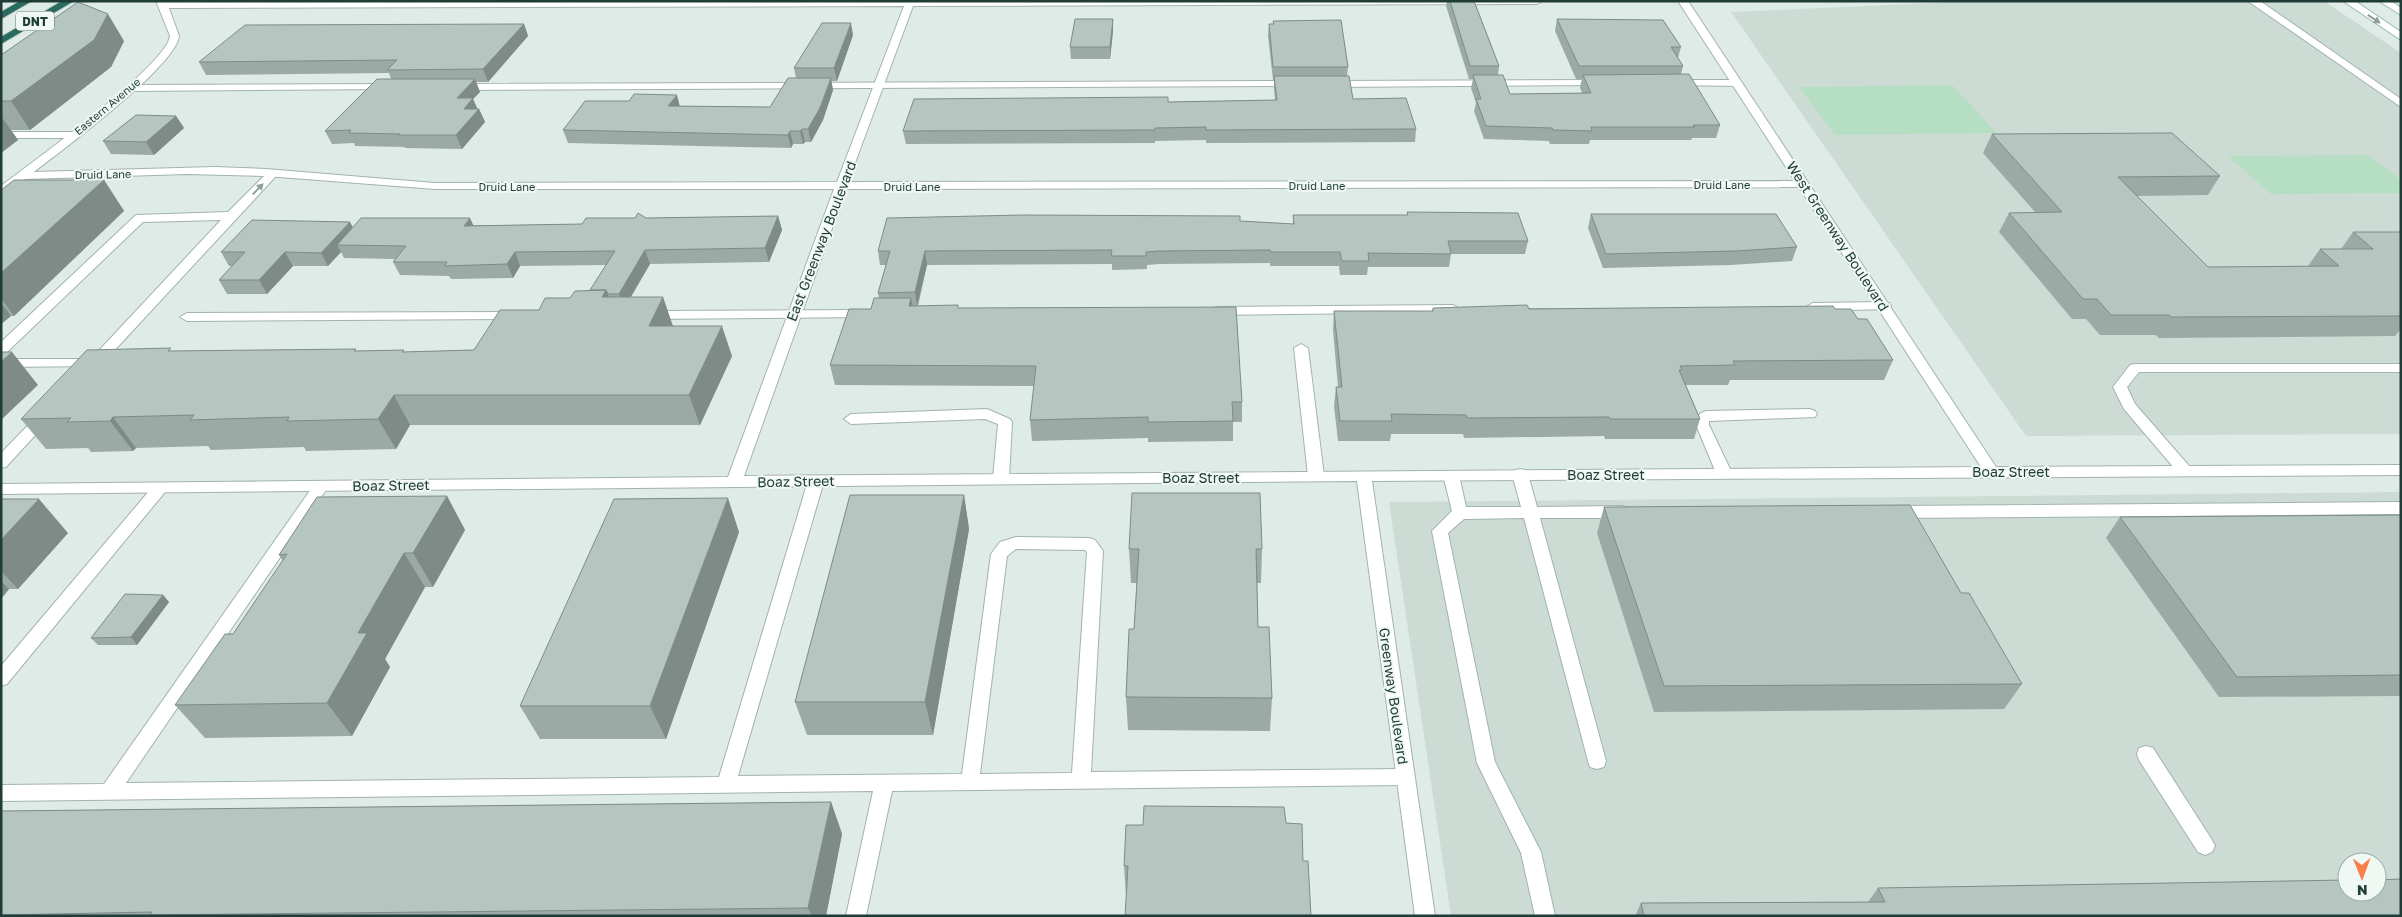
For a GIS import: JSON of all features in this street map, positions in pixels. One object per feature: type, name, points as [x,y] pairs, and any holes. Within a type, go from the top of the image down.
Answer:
[{"type":"highway","name":"DNT","points":[[1,16],[27,1]]},
{"type":"highway","name":"DNT","points":[[1,41],[68,1]]},
{"type":"street","points":[[162,3],[1538,1]]},
{"type":"street","name":"West Greenway Boulevard","points":[[1683,1],[1992,472]]},
{"type":"street","points":[[2253,1],[2401,104]]},
{"type":"street","points":[[2348,1],[2401,36]]},
{"type":"street","points":[[2384,1],[2401,12]]},
{"type":"street","name":"Eastern Avenue","points":[[1,192],[130,88],[172,46],[175,34],[162,3]]},
{"type":"street","name":"East Greenway Boulevard","points":[[734,482],[793,314],[910,3]]},
{"type":"street","points":[[450,87],[1607,83]]},
{"type":"street","points":[[1657,83],[1737,83]]},
{"type":"street","points":[[130,88],[400,88]]},
{"type":"street","points":[[1,135],[72,135]]},
{"type":"street","name":"Druid Lane","points":[[22,176],[239,171],[435,186],[842,187],[1804,184]]},
{"type":"street","points":[[82,377],[242,204],[274,173]]},
{"type":"street","points":[[1,350],[140,218],[231,216]]},
{"type":"street","points":[[1795,307],[1884,306]]},
{"type":"street","points":[[1200,311],[1468,309]]},
{"type":"street","points":[[634,315],[882,314]]},
{"type":"street","points":[[186,318],[525,316]]},
{"type":"street","points":[[1301,348],[1316,476]]},
{"type":"street","points":[[1,363],[115,362]]},
{"type":"street","points":[[2185,471],[2129,406],[2120,387],[2135,368],[2401,368]]},
{"type":"street","points":[[1,463],[55,405]]},
{"type":"street","points":[[851,419],[987,414],[1005,422],[1001,478]]},
{"type":"street","points":[[1724,473],[1702,424],[1701,420],[1706,416],[1810,414]]},
{"type":"street","name":"Boaz Street","points":[[1,489],[1001,478],[2401,470]]},
{"type":"street","points":[[1520,474],[1597,761]]},
{"type":"street","points":[[1451,475],[1460,513]]},
{"type":"street","name":"Greenway Boulevard","points":[[1364,476],[1424,916]]},
{"type":"street","points":[[726,786],[816,481]]},
{"type":"street","points":[[110,792],[321,486]]},
{"type":"street","points":[[1,679],[160,488]]},
{"type":"street","points":[[1881,512],[2401,508]]},
{"type":"street","points":[[1544,916],[1530,852],[1486,763],[1440,531],[1460,513],[1637,512]]},
{"type":"street","points":[[970,782],[999,554],[1006,546],[1016,543],[1089,544],[1095,551],[1081,781]]},
{"type":"street","points":[[2146,754],[2205,846]]},
{"type":"street","points":[[1,793],[726,786],[1405,776]]},
{"type":"street","points":[[856,916],[884,784]]},
{"type":"shaded area","points":[[1975,1],[2324,1],[2401,53],[2401,434],[2026,436],[1731,12]]},
{"type":"shaded area","points":[[2401,492],[2401,916],[1451,916],[1389,502]]},
{"type":"green space","points":[[1952,85],[1997,133],[1835,135],[1799,87]]},
{"type":"green space","points":[[2368,155],[2401,180],[2401,193],[2271,194],[2228,156]]},
{"type":"building","points":[[1450,1],[1474,1],[1499,66],[1470,66]]},
{"type":"building","points":[[78,2],[108,14],[94,40],[11,101],[1,101],[1,55]]},
{"type":"building","points":[[1075,19],[1113,19],[1110,47],[1070,47]]},
{"type":"building","points":[[1557,19],[1663,20],[1681,47],[1671,47],[1683,66],[1579,66]]},
{"type":"building","points":[[1341,20],[1348,67],[1273,67],[1269,24],[1274,24],[1273,21]]},
{"type":"building","points":[[822,23],[851,23],[834,68],[794,68]]},
{"type":"building","points":[[524,24],[483,69],[387,70],[397,60],[199,62],[245,25]]},
{"type":"building","points":[[1689,74],[1720,125],[1693,125],[1695,127],[1591,127],[1592,131],[1486,126],[1476,99],[1481,99],[1473,75],[1503,75],[1510,94],[1591,93],[1583,75]]},
{"type":"building","points":[[1274,76],[1349,76],[1353,99],[1406,98],[1416,129],[1206,130],[1206,127],[1155,128],[1155,130],[903,131],[914,99],[1168,97],[1168,102],[1277,100]]},
{"type":"building","points":[[788,78],[831,78],[820,108],[808,129],[790,131],[788,135],[563,130],[585,101],[629,101],[634,94],[677,95],[668,106],[770,107]]},
{"type":"building","points":[[377,79],[475,79],[457,98],[473,98],[464,109],[479,109],[456,135],[349,133],[351,130],[325,131]]},
{"type":"building","points":[[136,115],[176,116],[146,142],[103,141]]},
{"type":"building","points":[[2172,133],[2220,176],[2118,177],[2208,267],[2339,266],[2320,249],[2373,249],[2353,232],[2401,232],[2401,316],[2171,317],[2169,315],[2111,315],[2097,299],[2083,299],[2009,213],[2062,212],[1992,134]]},
{"type":"building","points":[[14,180],[104,180],[1,273],[1,190]]},
{"type":"building","points":[[1407,212],[1518,213],[1528,241],[1448,241],[1451,254],[1368,253],[1369,261],[1342,261],[1340,252],[1271,252],[1270,250],[1159,251],[1146,252],[1146,256],[1111,256],[1112,250],[925,251],[915,292],[878,293],[890,251],[878,251],[887,218],[1023,215],[1240,216],[1240,221],[1294,224],[1293,215],[1408,215]]},
{"type":"building","points":[[638,213],[646,218],[778,216],[765,248],[645,250],[619,294],[608,294],[606,290],[590,290],[615,251],[515,252],[507,264],[445,266],[447,262],[393,262],[406,246],[337,245],[361,218],[470,218],[464,226],[582,224],[586,218],[635,218]]},
{"type":"building","points":[[1591,214],[1776,214],[1797,247],[1736,251],[1606,254]]},
{"type":"building","points":[[252,220],[350,222],[321,253],[285,252],[259,280],[219,280],[245,252],[221,252]]},
{"type":"building","points":[[606,290],[602,297],[663,297],[649,326],[722,326],[689,395],[394,395],[378,419],[287,421],[289,417],[190,420],[194,415],[113,417],[110,421],[67,422],[71,418],[21,419],[87,350],[171,348],[168,351],[404,350],[402,352],[474,350],[500,310],[539,310],[545,298],[570,298],[575,291]]},
{"type":"building","points":[[874,298],[911,298],[909,306],[958,305],[958,308],[1236,307],[1242,402],[1232,402],[1233,421],[1148,422],[1148,417],[1030,420],[1036,366],[830,365],[849,309],[871,309]]},
{"type":"building","points":[[1527,305],[1529,309],[1833,306],[1835,309],[1851,309],[1858,319],[1867,319],[1893,360],[1733,361],[1735,365],[1680,366],[1682,370],[1679,370],[1700,419],[1610,419],[1609,417],[1467,418],[1466,415],[1391,414],[1392,421],[1340,421],[1336,387],[1342,387],[1334,311],[1433,311],[1433,308]]},
{"type":"building","points":[[1,352],[12,352],[1,362]]},
{"type":"building","points":[[1132,493],[1260,493],[1262,549],[1256,549],[1258,627],[1269,627],[1272,698],[1126,697],[1129,629],[1134,629],[1139,549],[1129,549]]},
{"type":"building","points":[[850,495],[964,495],[925,702],[795,702]]},
{"type":"building","points":[[447,496],[413,553],[404,553],[358,633],[367,633],[327,703],[175,705],[225,634],[233,634],[287,554],[279,555],[317,497]]},
{"type":"building","points":[[728,498],[650,706],[520,706],[614,499]]},
{"type":"building","points":[[1,499],[39,499],[1,540]]},
{"type":"building","points":[[1910,505],[1961,593],[1969,593],[2022,684],[1664,686],[1604,507]]},
{"type":"building","points":[[2401,515],[2401,675],[2237,677],[2120,517]]},
{"type":"building","points":[[125,594],[163,595],[131,637],[91,638]]},
{"type":"building","points":[[831,802],[808,908],[150,915],[152,912],[1,915],[1,811]]},
{"type":"building","points":[[1144,806],[1284,807],[1286,823],[1302,824],[1303,861],[1308,861],[1311,916],[1125,916],[1128,866],[1124,866],[1126,825],[1143,825]]},
{"type":"building","points":[[2401,879],[2401,916],[1644,916],[1641,903],[1885,902],[1878,888],[2337,880],[2337,902],[2387,902],[2387,880]]}]
